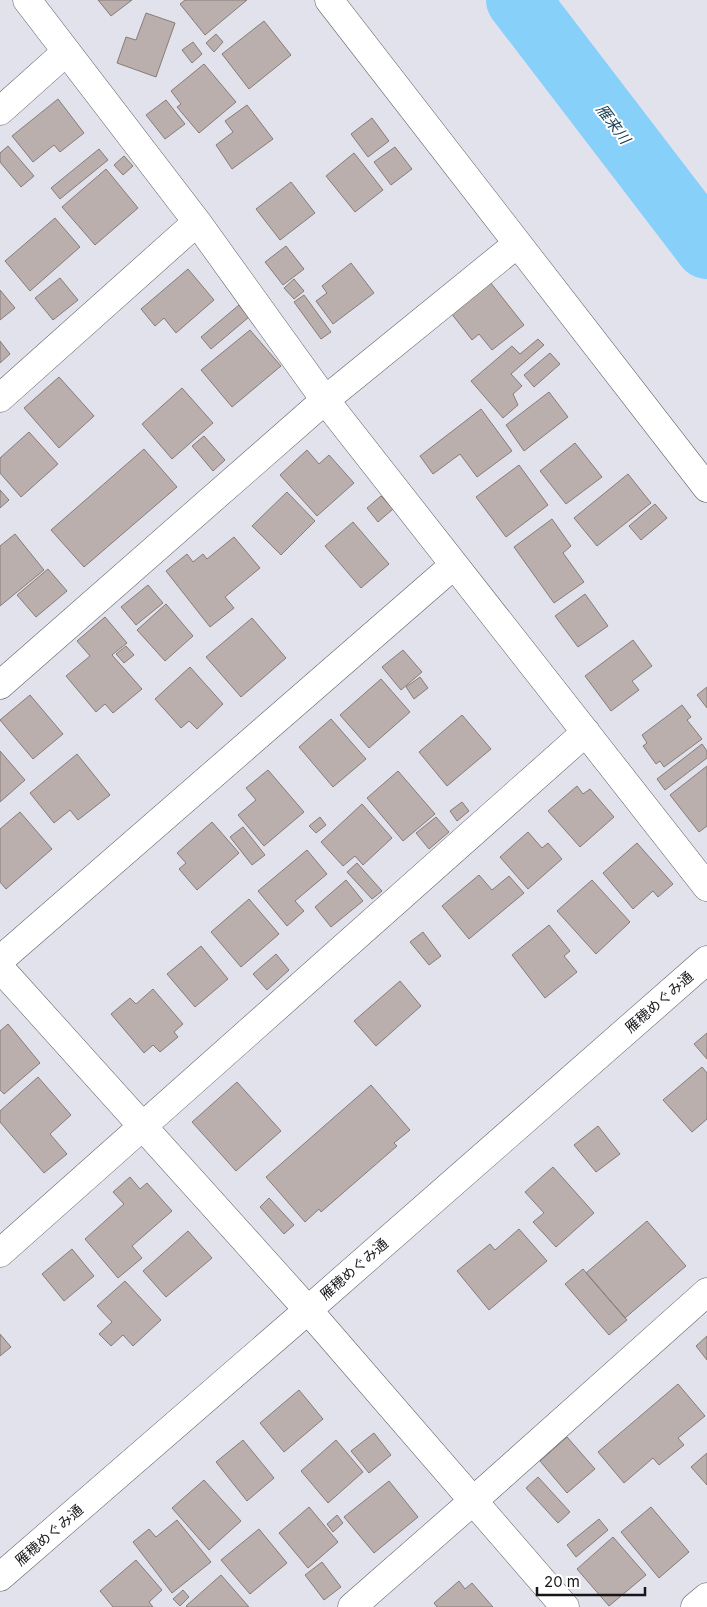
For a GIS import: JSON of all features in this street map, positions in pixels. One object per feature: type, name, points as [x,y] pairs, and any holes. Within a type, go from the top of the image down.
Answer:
[{"type":"street","points":[[27,0],[197,222],[325,400],[707,887]]},
{"type":"street","points":[[329,0],[707,488]]},
{"type":"street","points":[[0,111],[66,52]]},
{"type":"street","points":[[0,398],[197,222]]},
{"type":"street","points":[[0,685],[325,400],[517,244]]},
{"type":"street","points":[[0,960],[454,565]]},
{"type":"street","points":[[0,1252],[586,732]]},
{"type":"street","name":"雁穂めぐみ通","points":[[0,1577],[707,960]]},
{"type":"street","points":[[0,968],[308,1310],[565,1607]]},
{"type":"street","points":[[352,1607],[473,1502],[707,1292]]},
{"type":"street","points":[[695,1607],[707,1597]]},
{"type":"building","points":[[98,0],[132,0],[111,16]]},
{"type":"building","points":[[185,0],[247,0],[205,35],[180,4]]},
{"type":"building","points":[[146,13],[175,23],[156,77],[117,63],[126,37],[136,40]]},
{"type":"building","points":[[264,21],[291,55],[249,89],[222,54]]},
{"type":"building","points":[[216,34],[223,42],[214,52],[206,43]]},
{"type":"building","points":[[193,42],[202,54],[192,63],[182,50]]},
{"type":"building","points":[[204,64],[236,102],[199,133],[177,107],[181,104],[171,91]]},
{"type":"building","points":[[58,99],[84,133],[60,152],[54,145],[33,162],[12,136]]},
{"type":"building","points":[[166,100],[185,124],[165,139],[146,115]]},
{"type":"building","points":[[247,105],[273,139],[232,169],[216,145],[233,132],[225,121]]},
{"type":"building","points":[[372,118],[389,141],[368,157],[351,134]]},
{"type":"building","points":[[8,146],[34,176],[21,187],[0,162],[0,153]]},
{"type":"building","points":[[395,147],[412,169],[391,185],[374,162]]},
{"type":"building","points":[[99,149],[108,160],[60,199],[51,188]]},
{"type":"building","points":[[354,153],[383,190],[355,212],[326,176]]},
{"type":"building","points":[[124,156],[133,166],[123,175],[114,165]]},
{"type":"building","points":[[106,169],[138,208],[95,245],[62,207]]},
{"type":"building","points":[[291,182],[315,213],[280,240],[256,209]]},
{"type":"building","points":[[55,218],[80,247],[30,291],[5,261]]},
{"type":"building","points":[[286,246],[304,269],[283,285],[265,262]]},
{"type":"building","points":[[351,263],[374,293],[333,324],[316,301],[327,293],[322,286]]},
{"type":"building","points":[[188,269],[214,300],[176,333],[164,318],[155,326],[141,309]]},
{"type":"building","points":[[60,278],[78,300],[53,320],[35,298]]},
{"type":"building","points":[[294,279],[304,291],[294,299],[284,288]]},
{"type":"building","points":[[490,282],[524,325],[492,350],[479,334],[472,340],[451,313]]},
{"type":"building","points":[[0,290],[15,308],[0,320]]},
{"type":"building","points":[[304,295],[331,332],[321,339],[294,302]]},
{"type":"building","points":[[239,305],[249,317],[211,349],[201,337]]},
{"type":"building","points":[[250,330],[281,366],[232,407],[201,370]]},
{"type":"building","points":[[538,339],[544,345],[511,374],[522,386],[513,394],[518,405],[503,418],[471,381],[512,346],[520,354]]},
{"type":"building","points":[[0,341],[10,354],[0,363]]},
{"type":"building","points":[[550,353],[560,364],[534,387],[524,375]]},
{"type":"building","points":[[59,377],[94,416],[59,448],[24,408]]},
{"type":"building","points":[[182,388],[213,423],[172,459],[142,424]]},
{"type":"building","points":[[549,392],[568,417],[524,451],[506,425]]},
{"type":"building","points":[[481,409],[512,451],[477,477],[460,454],[433,474],[420,456]]},
{"type":"building","points":[[29,432],[58,464],[21,497],[0,473],[0,458]]},
{"type":"building","points":[[204,436],[225,460],[213,471],[192,446]]},
{"type":"building","points":[[575,443],[602,477],[566,504],[540,471]]},
{"type":"building","points":[[144,449],[177,487],[84,567],[51,530]]},
{"type":"building","points":[[307,450],[319,464],[329,455],[354,483],[317,516],[280,475]]},
{"type":"building","points":[[519,465],[548,505],[506,537],[476,497]]},
{"type":"building","points":[[628,474],[651,503],[597,546],[574,518]]},
{"type":"building","points":[[0,490],[9,500],[0,508]]},
{"type":"building","points":[[287,492],[315,521],[281,555],[252,526]]},
{"type":"building","points":[[381,496],[393,509],[378,522],[367,508]]},
{"type":"building","points":[[655,504],[667,518],[641,540],[629,526]]},
{"type":"building","points":[[552,519],[571,546],[563,553],[584,582],[554,603],[514,547]]},
{"type":"building","points":[[353,522],[389,564],[361,588],[325,546]]},
{"type":"building","points":[[15,534],[44,570],[0,606],[0,546]]},
{"type":"building","points":[[234,537],[260,568],[225,597],[234,608],[210,627],[166,571],[187,554],[193,562],[203,554],[207,559]]},
{"type":"building","points":[[48,569],[67,591],[36,617],[17,595]]},
{"type":"building","points":[[148,585],[163,603],[136,625],[121,607]]},
{"type":"building","points":[[585,594],[608,626],[578,647],[555,616]]},
{"type":"building","points":[[166,604],[193,636],[165,661],[137,630]]},
{"type":"building","points":[[105,617],[127,643],[112,655],[142,689],[113,713],[105,704],[96,712],[66,676],[90,656],[77,641]]},
{"type":"building","points":[[252,618],[286,658],[241,697],[206,657]]},
{"type":"building","points":[[633,640],[652,666],[632,681],[639,690],[611,711],[585,676]]},
{"type":"building","points":[[126,646],[134,655],[124,663],[116,654]]},
{"type":"building","points":[[403,650],[422,672],[401,690],[382,667]]},
{"type":"building","points":[[190,667],[223,704],[197,729],[189,721],[181,728],[155,699]]},
{"type":"building","points":[[420,677],[428,688],[414,699],[406,687]]},
{"type":"building","points":[[381,679],[410,712],[369,748],[340,715]]},
{"type":"building","points":[[707,687],[707,708],[697,695]]},
{"type":"building","points":[[30,695],[63,734],[33,759],[0,720]]},
{"type":"building","points":[[682,705],[691,717],[687,720],[702,739],[664,767],[660,761],[656,764],[643,746],[647,743],[642,735]]},
{"type":"building","points":[[462,715],[491,749],[447,786],[419,752]]},
{"type":"building","points":[[331,719],[366,759],[333,787],[299,747]]},
{"type":"building","points":[[702,744],[707,751],[707,758],[665,790],[657,779]]},
{"type":"building","points":[[0,751],[25,780],[0,802]]},
{"type":"building","points":[[77,754],[110,795],[78,820],[70,810],[54,823],[30,793]]},
{"type":"building","points":[[707,766],[707,826],[699,832],[670,795]]},
{"type":"building","points":[[268,770],[304,812],[264,846],[238,815],[256,800],[246,788]]},
{"type":"building","points":[[398,771],[435,814],[403,841],[367,798]]},
{"type":"building","points":[[577,786],[583,794],[590,789],[614,817],[580,847],[548,811]]},
{"type":"building","points":[[462,802],[469,811],[457,821],[450,811]]},
{"type":"building","points":[[362,804],[392,838],[363,865],[355,856],[343,866],[321,842]]},
{"type":"building","points":[[20,812],[52,849],[6,889],[0,882],[0,829]]},
{"type":"building","points":[[320,817],[326,825],[316,833],[309,826]]},
{"type":"building","points":[[436,817],[449,832],[429,849],[416,833]]},
{"type":"building","points":[[212,822],[239,853],[197,890],[179,869],[186,863],[177,853]]},
{"type":"building","points":[[243,827],[265,855],[252,865],[230,837]]},
{"type":"building","points":[[528,832],[542,848],[548,843],[562,859],[528,889],[500,857]]},
{"type":"building","points":[[637,843],[673,884],[658,897],[653,891],[633,909],[603,873]]},
{"type":"building","points":[[307,850],[327,874],[295,901],[304,911],[287,926],[258,891]]},
{"type":"building","points":[[357,863],[382,891],[372,899],[347,872]]},
{"type":"building","points":[[479,875],[492,890],[509,876],[524,893],[469,939],[442,906]]},
{"type":"building","points":[[346,880],[363,901],[331,927],[315,907]]},
{"type":"building","points":[[592,880],[630,922],[596,954],[557,911]]},
{"type":"building","points":[[249,899],[279,934],[241,967],[211,932]]},
{"type":"building","points":[[549,925],[570,951],[564,956],[577,972],[545,998],[512,955]]},
{"type":"building","points":[[423,932],[441,956],[429,965],[410,942]]},
{"type":"building","points":[[201,946],[228,979],[195,1007],[167,974]]},
{"type":"building","points":[[276,954],[289,970],[267,990],[253,974]]},
{"type":"building","points":[[400,981],[421,1006],[376,1046],[354,1021]]},
{"type":"building","points":[[153,989],[183,1024],[174,1032],[178,1037],[160,1052],[153,1045],[144,1053],[111,1014],[130,998],[136,1004]]},
{"type":"building","points":[[8,1024],[40,1063],[4,1094],[0,1090],[0,1031]]},
{"type":"building","points":[[707,1033],[707,1059],[694,1044]]},
{"type":"building","points":[[702,1067],[707,1073],[707,1119],[692,1132],[663,1100]]},
{"type":"building","points":[[38,1077],[71,1115],[50,1134],[67,1154],[44,1173],[0,1122],[0,1111]]},
{"type":"building","points":[[237,1082],[281,1131],[236,1171],[192,1122]]},
{"type":"building","points":[[371,1085],[410,1130],[394,1143],[397,1146],[321,1212],[319,1209],[305,1222],[266,1177]]},
{"type":"building","points":[[598,1126],[620,1154],[596,1172],[574,1145]]},
{"type":"building","points":[[553,1167],[594,1213],[556,1247],[533,1222],[544,1213],[525,1192]]},
{"type":"building","points":[[130,1177],[140,1189],[147,1183],[172,1211],[132,1246],[142,1258],[118,1278],[85,1239],[124,1204],[113,1192]]},
{"type":"building","points":[[269,1198],[294,1225],[284,1234],[260,1207]]},
{"type":"building","points":[[647,1221],[686,1266],[625,1318],[586,1273]]},
{"type":"building","points":[[519,1229],[547,1261],[489,1310],[457,1271],[490,1244],[495,1250]]},
{"type":"building","points":[[188,1231],[212,1258],[166,1297],[143,1271]]},
{"type":"building","points":[[72,1249],[94,1276],[64,1301],[42,1274]]},
{"type":"building","points":[[583,1269],[627,1320],[609,1335],[565,1284]]},
{"type":"building","points":[[125,1281],[161,1320],[133,1346],[123,1335],[111,1346],[99,1334],[112,1322],[97,1306]]},
{"type":"building","points":[[0,1334],[11,1347],[0,1356]]},
{"type":"building","points":[[707,1336],[707,1360],[696,1346]]},
{"type":"building","points":[[678,1384],[705,1416],[678,1438],[684,1445],[659,1465],[653,1458],[624,1483],[598,1452]]},
{"type":"building","points":[[299,1390],[323,1419],[284,1452],[260,1423]]},
{"type":"building","points":[[374,1433],[391,1455],[369,1473],[351,1451]]},
{"type":"building","points":[[567,1437],[595,1469],[567,1493],[540,1461]]},
{"type":"building","points":[[243,1440],[274,1478],[247,1501],[216,1462]]},
{"type":"building","points":[[336,1440],[363,1472],[328,1503],[301,1471]]},
{"type":"building","points":[[707,1453],[707,1485],[691,1467]]},
{"type":"building","points":[[538,1477],[570,1512],[558,1523],[526,1488]]},
{"type":"building","points":[[204,1480],[241,1521],[209,1550],[172,1508]]},
{"type":"building","points":[[389,1481],[418,1517],[374,1553],[344,1517]]},
{"type":"building","points":[[309,1507],[338,1542],[308,1568],[279,1533]]},
{"type":"building","points":[[651,1507],[689,1552],[659,1578],[621,1532]]},
{"type":"building","points":[[337,1515],[343,1523],[333,1532],[327,1524]]},
{"type":"building","points":[[599,1519],[608,1530],[576,1557],[567,1545]]},
{"type":"building","points":[[177,1520],[211,1562],[172,1593],[133,1542],[149,1529],[156,1537]]},
{"type":"building","points":[[259,1529],[287,1563],[250,1594],[221,1560]]},
{"type":"building","points":[[613,1537],[646,1575],[609,1606],[577,1569]]},
{"type":"building","points":[[136,1560],[162,1590],[149,1602],[153,1607],[113,1607],[100,1591]]},
{"type":"building","points":[[322,1562],[341,1587],[324,1600],[305,1575]]},
{"type":"building","points":[[221,1575],[249,1607],[186,1606]]},
{"type":"building","points":[[459,1581],[465,1589],[472,1583],[493,1607],[437,1607],[434,1603]]},
{"type":"building","points":[[183,1590],[189,1597],[180,1606],[173,1599]]},
{"type":"waterway","name":"雁来川","points":[[518,0],[707,247]]}]
